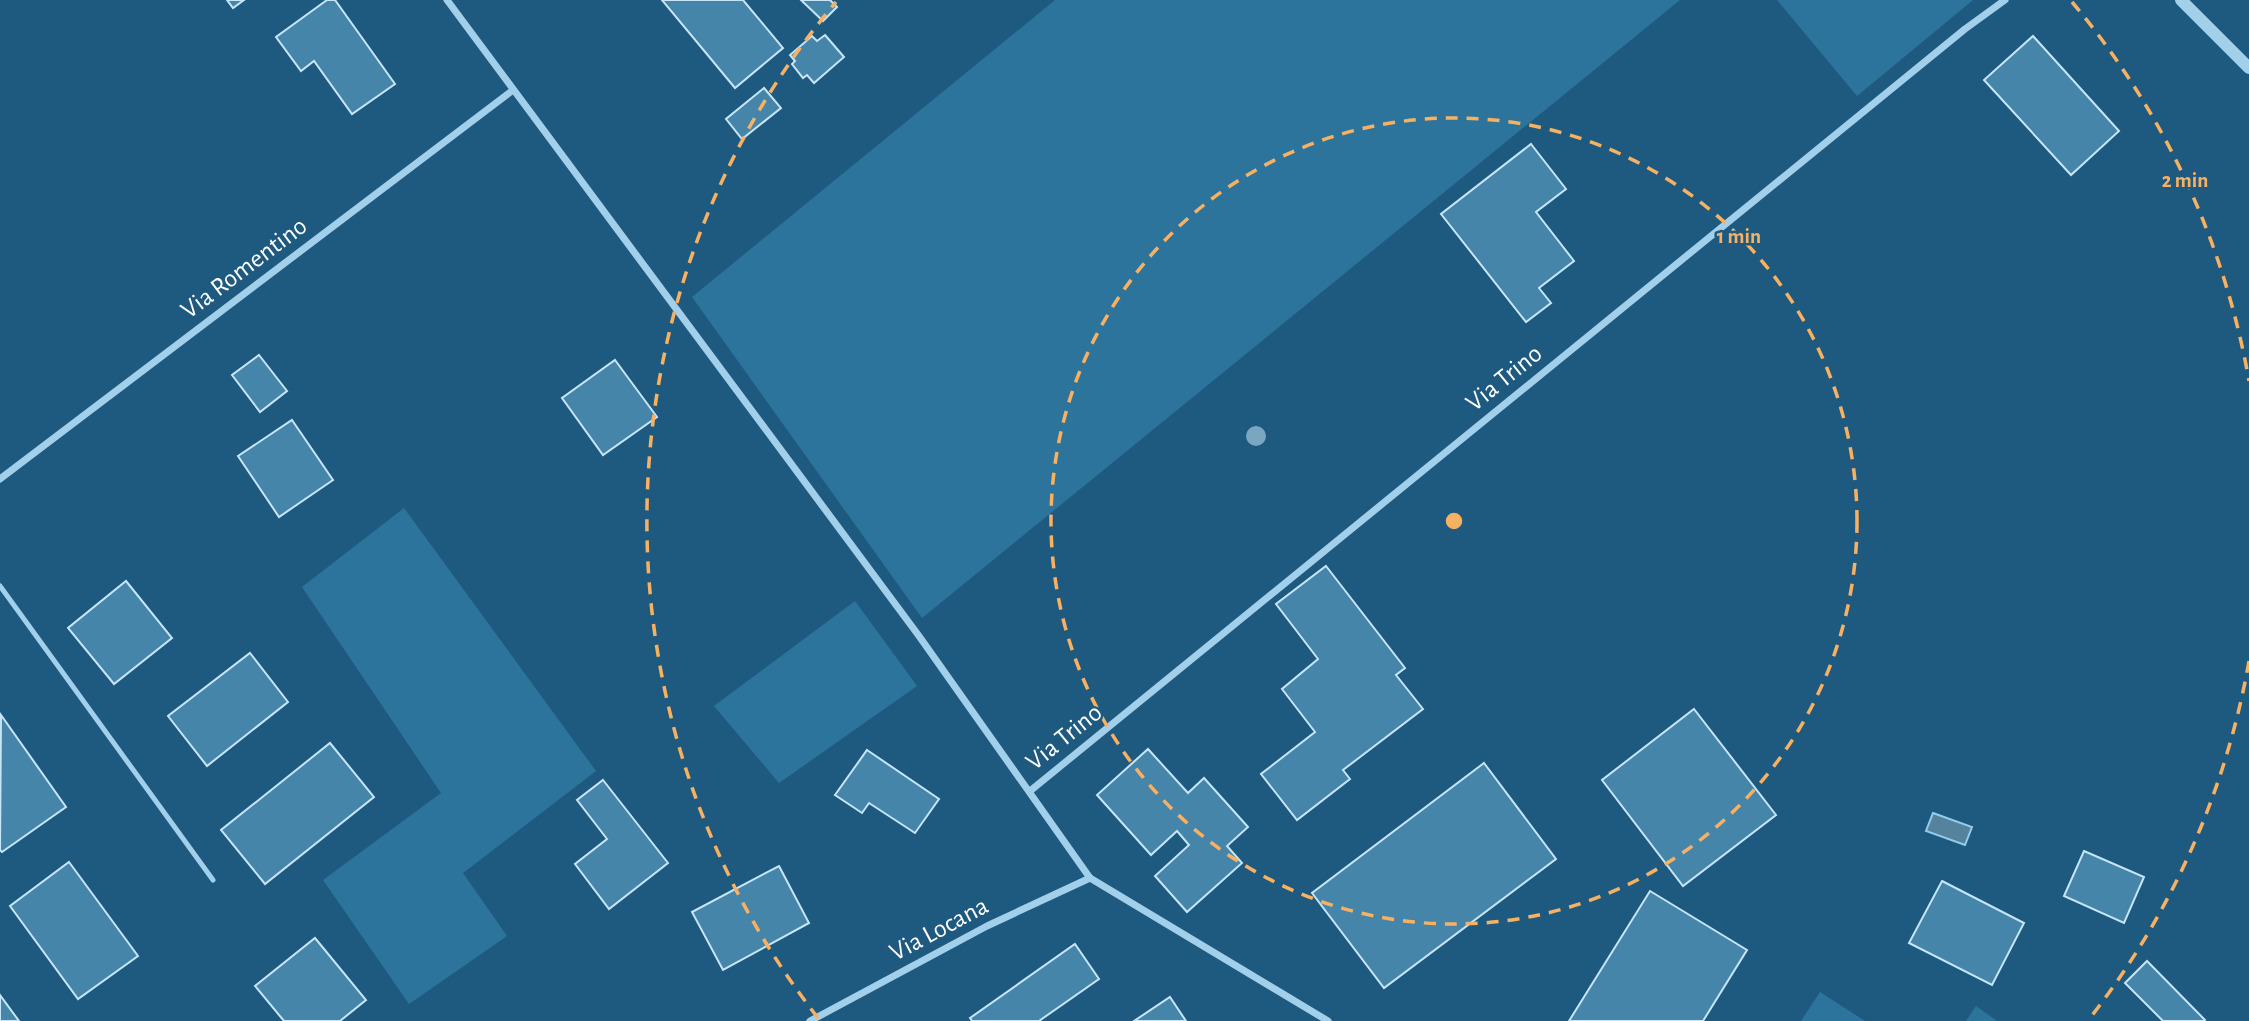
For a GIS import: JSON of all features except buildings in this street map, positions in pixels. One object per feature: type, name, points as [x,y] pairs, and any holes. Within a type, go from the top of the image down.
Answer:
[{"type":"street","points":[[447,0],[911,625],[1090,877],[1328,1021]]},
{"type":"street","name":"Via Trino","points":[[1030,791],[1965,29],[2005,0]]},
{"type":"street","points":[[2181,0],[2249,68]]},
{"type":"street","name":"Via Romentino","points":[[0,479],[513,90]]},
{"type":"street","name":"Via Locana","points":[[810,1021],[987,926],[1090,877]]},
{"type":"lane","points":[[0,586],[214,880]]},
{"type":"shaded area","points":[[1055,0],[1680,0],[922,618],[692,297]]},
{"type":"shaded area","points":[[1777,0],[1973,0],[1857,96]]},
{"type":"shaded area","points":[[404,508],[596,771],[463,873],[507,936],[409,1004],[323,880],[441,793],[302,587]]},
{"type":"shaded area","points":[[855,601],[917,686],[779,783],[714,706]]},
{"type":"shaded area","points":[[1933,813],[1972,827],[1965,845],[1926,831]]},
{"type":"shaded area","points":[[1820,992],[1865,1021],[1801,1021]]},
{"type":"shaded area","points":[[1976,1006],[1997,1021],[1966,1021]]}]
